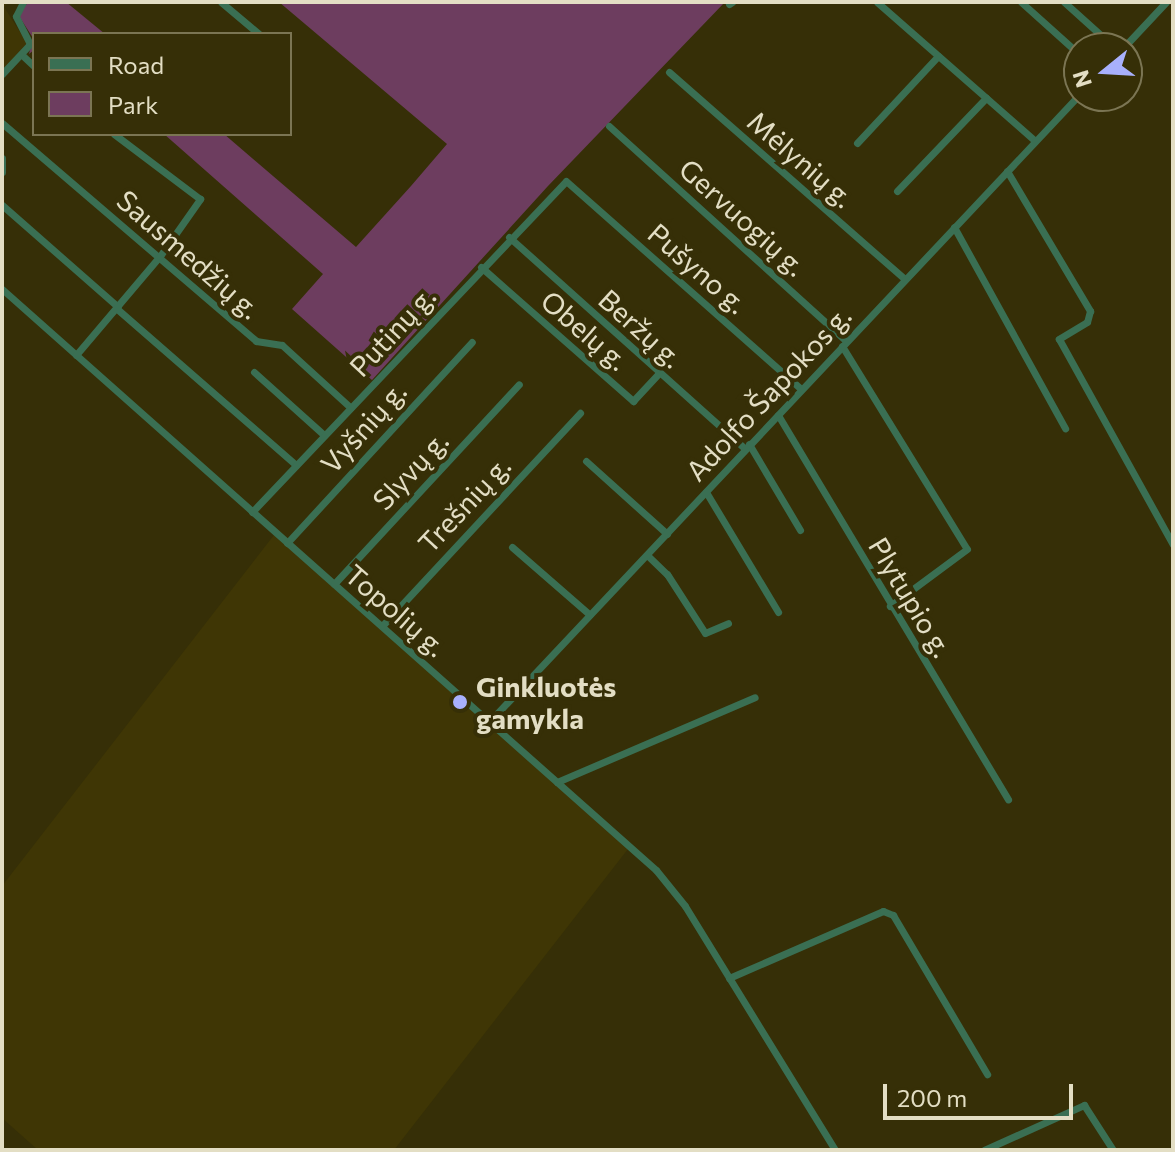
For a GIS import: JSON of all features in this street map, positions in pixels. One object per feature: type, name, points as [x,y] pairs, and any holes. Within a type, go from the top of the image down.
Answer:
[{"type":"street","points":[[2,74],[30,44],[16,16],[23,2]]},
{"type":"street","points":[[221,2],[257,32]]},
{"type":"street","points":[[877,2],[1035,141]]},
{"type":"street","points":[[1021,2],[1063,40]]},
{"type":"street","points":[[1064,2],[1097,32]]},
{"type":"street","points":[[1138,32],[1166,2]]},
{"type":"street","points":[[22,55],[32,64]]},
{"type":"street","points":[[857,143],[938,56]]},
{"type":"street","name":"Mėlynių g.","points":[[669,72],[905,279]]},
{"type":"street","points":[[897,191],[986,98]]},
{"type":"street","name":"Adolfo Šapokos g.","points":[[489,722],[1063,112]]},
{"type":"street","name":"Sausmedžių g.","points":[[2,123],[256,341],[282,345],[351,408]]},
{"type":"street","name":"Gervuogių g.","points":[[609,126],[844,343],[967,549],[890,606]]},
{"type":"street","points":[[76,355],[160,256],[200,199],[117,136]]},
{"type":"street","points":[[2,158],[2,172]]},
{"type":"street","points":[[1007,171],[1090,311],[1087,322],[1059,339],[1173,545]]},
{"type":"street","name":"Putinų g.","points":[[252,512],[509,237],[566,181]]},
{"type":"street","name":"Pušyno g.","points":[[566,181],[801,389]]},
{"type":"street","points":[[2,205],[296,465]]},
{"type":"street","points":[[954,227],[1065,428]]},
{"type":"street","name":"Beržų g.","points":[[509,237],[658,374],[747,446],[800,530]]},
{"type":"street","name":"Obelų g.","points":[[481,267],[633,401],[658,374]]},
{"type":"street","name":"Topolių g.","points":[[2,289],[670,885],[835,1150]]},
{"type":"street","name":"Vyšnių g.","points":[[287,543],[472,342]]},
{"type":"street","points":[[254,372],[324,435]]},
{"type":"street","name":"Slyvų g.","points":[[334,584],[519,384]]},
{"type":"street","name":"Trešnių g.","points":[[382,626],[580,413]]},
{"type":"street","name":"Plytupio g.","points":[[778,415],[1008,800]]},
{"type":"street","points":[[586,461],[667,534]]},
{"type":"street","points":[[706,492],[778,612]]},
{"type":"street","points":[[512,547],[590,615]]},
{"type":"street","points":[[647,555],[668,575],[705,633],[728,623]]},
{"type":"street","points":[[557,782],[755,697]]},
{"type":"street","points":[[729,978],[883,911],[893,915],[987,1074]]},
{"type":"street","points":[[984,1150],[1084,1105],[1113,1150]]},
{"type":"shaded area","points":[[2,2],[9,2],[4,7],[27,43],[2,71]]},
{"type":"shaded area","points":[[274,535],[628,849],[394,1150],[38,1150],[2,1118],[2,886]]},
{"type":"green space","points":[[29,2],[66,2],[103,32],[32,32],[32,36],[17,13]]},
{"type":"green space","points":[[279,2],[725,2],[548,186],[372,380],[292,309],[323,274],[166,136],[226,136],[356,247],[447,144]]},
{"type":"place","name":"Ginkluotės gamykla","points":[[460,702]]}]
